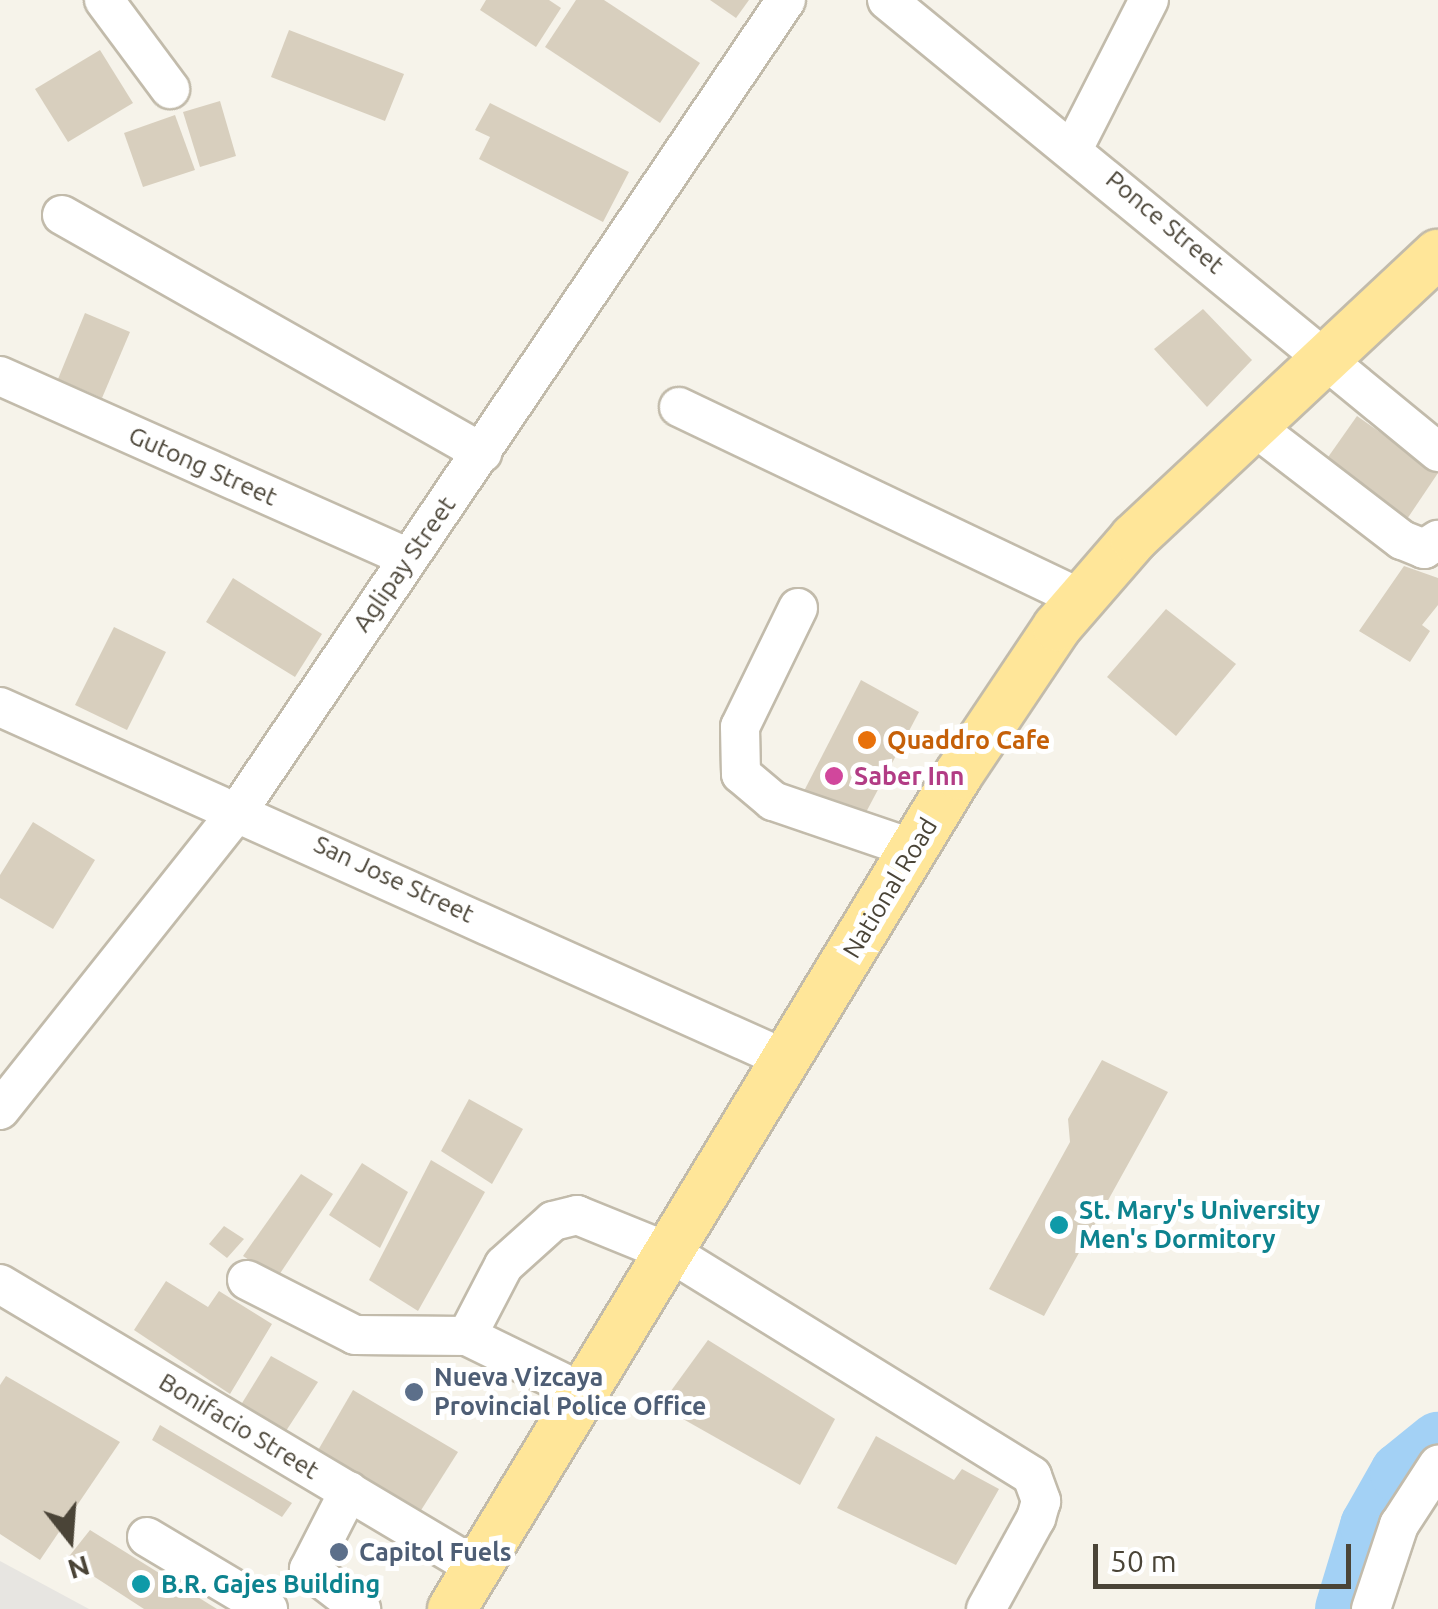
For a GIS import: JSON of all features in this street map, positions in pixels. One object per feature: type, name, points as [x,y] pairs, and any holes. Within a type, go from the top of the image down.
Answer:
[{"type":"main road","name":"National Road","points":[[452,1609],[674,1254],[785,1059],[914,849],[1080,599],[1252,425],[1438,254]]},
{"type":"street","points":[[104,0],[170,89]]},
{"type":"street","name":"Aglipay Street","points":[[0,1110],[240,808],[786,0]]},
{"type":"street","name":"Ponce Street","points":[[887,0],[1074,147],[1438,452]]},
{"type":"street","points":[[1074,147],[1149,0]]},
{"type":"street","points":[[62,215],[482,453]]},
{"type":"street","name":"Gutong Street","points":[[0,376],[407,557]]},
{"type":"street","points":[[679,407],[1080,599]]},
{"type":"street","points":[[1252,425],[1402,540],[1424,549],[1438,540]]},
{"type":"street","points":[[798,608],[740,727],[741,774],[773,801],[914,849]]},
{"type":"street","name":"San Jose Street","points":[[0,708],[240,808],[785,1059]]},
{"type":"street","points":[[467,1336],[504,1264],[553,1221],[577,1215],[674,1254],[1032,1476],[1041,1502],[1036,1518],[986,1609]]},
{"type":"street","points":[[247,1280],[354,1335],[467,1336],[584,1394]]},
{"type":"street","name":"Bonifacio Street","points":[[0,1284],[478,1568]]},
{"type":"street","points":[[1372,1609],[1399,1524],[1438,1465]]},
{"type":"street","points":[[349,1491],[309,1569],[361,1609]]},
{"type":"street","points":[[147,1537],[268,1609]]},
{"type":"shaded area","points":[[0,1561],[89,1609],[0,1609]]},
{"type":"building","points":[[486,0],[549,0],[561,8],[536,47],[480,10]]},
{"type":"building","points":[[576,0],[604,0],[700,63],[660,123],[545,47]]},
{"type":"building","points":[[710,0],[749,0],[736,18]]},
{"type":"building","points":[[289,30],[404,74],[385,121],[271,77]]},
{"type":"building","points":[[100,50],[133,103],[68,142],[35,89]]},
{"type":"building","points":[[220,101],[236,156],[200,167],[183,112]]},
{"type":"building","points":[[490,103],[629,172],[603,222],[479,159],[490,137],[475,130]]},
{"type":"building","points":[[175,115],[195,170],[143,187],[124,133]]},
{"type":"building","points":[[1203,309],[1252,360],[1207,407],[1154,349]]},
{"type":"building","points":[[85,313],[130,332],[102,398],[58,379]]},
{"type":"building","points":[[1357,416],[1438,473],[1401,528],[1319,470]]},
{"type":"building","points":[[1404,566],[1438,578],[1438,605],[1422,625],[1430,631],[1410,662],[1359,631]]},
{"type":"building","points":[[233,578],[322,634],[295,677],[206,622]]},
{"type":"building","points":[[1166,609],[1236,664],[1176,736],[1107,677]]},
{"type":"building","points":[[114,627],[166,652],[127,730],[75,705]]},
{"type":"building","points":[[861,680],[919,712],[863,818],[803,793]]},
{"type":"building","points":[[33,822],[95,860],[53,929],[0,898],[0,875]]},
{"type":"building","name":"St. Mary's University Men's Dormitory","points":[[1102,1060],[1168,1092],[1044,1316],[989,1289],[1070,1142],[1068,1119]]},
{"type":"building","points":[[469,1099],[523,1129],[492,1184],[441,1151]]},
{"type":"building","points":[[431,1160],[485,1192],[418,1311],[369,1280]]},
{"type":"building","points":[[362,1163],[408,1192],[380,1248],[329,1215]]},
{"type":"building","points":[[301,1174],[333,1194],[277,1278],[243,1256]]},
{"type":"building","points":[[224,1226],[244,1239],[227,1258],[209,1244]]},
{"type":"building","points":[[166,1281],[208,1307],[219,1291],[272,1324],[230,1394],[134,1330]]},
{"type":"building","points":[[708,1340],[835,1419],[800,1485],[660,1406]]},
{"type":"building","points":[[271,1356],[318,1382],[284,1434],[239,1408]]},
{"type":"building","points":[[6,1376],[120,1442],[40,1560],[0,1534],[0,1385]]},
{"type":"building","points":[[353,1390],[458,1452],[418,1515],[317,1452]]},
{"type":"building","points":[[160,1425],[292,1503],[282,1517],[152,1440]]},
{"type":"building","points":[[876,1436],[954,1480],[962,1469],[999,1489],[956,1565],[837,1508]]},
{"type":"building","name":"B.R. Gajes Building","points":[[90,1530],[217,1609],[144,1609],[67,1559]]},
{"type":"waterway","points":[[1346,1609],[1371,1526],[1401,1473],[1438,1443]]},
{"type":"place","name":"Quaddro Cafe","points":[[867,740]]},
{"type":"place","name":"Saber Inn","points":[[834,776]]},
{"type":"place","name":"St. Mary's University Men's Dormitory","points":[[1059,1225]]},
{"type":"place","name":"Nueva Vizcaya Provincial Police Office","points":[[414,1392]]},
{"type":"place","name":"Capitol Fuels","points":[[339,1552]]},
{"type":"place","name":"B.R. Gajes Building","points":[[141,1584]]}]
